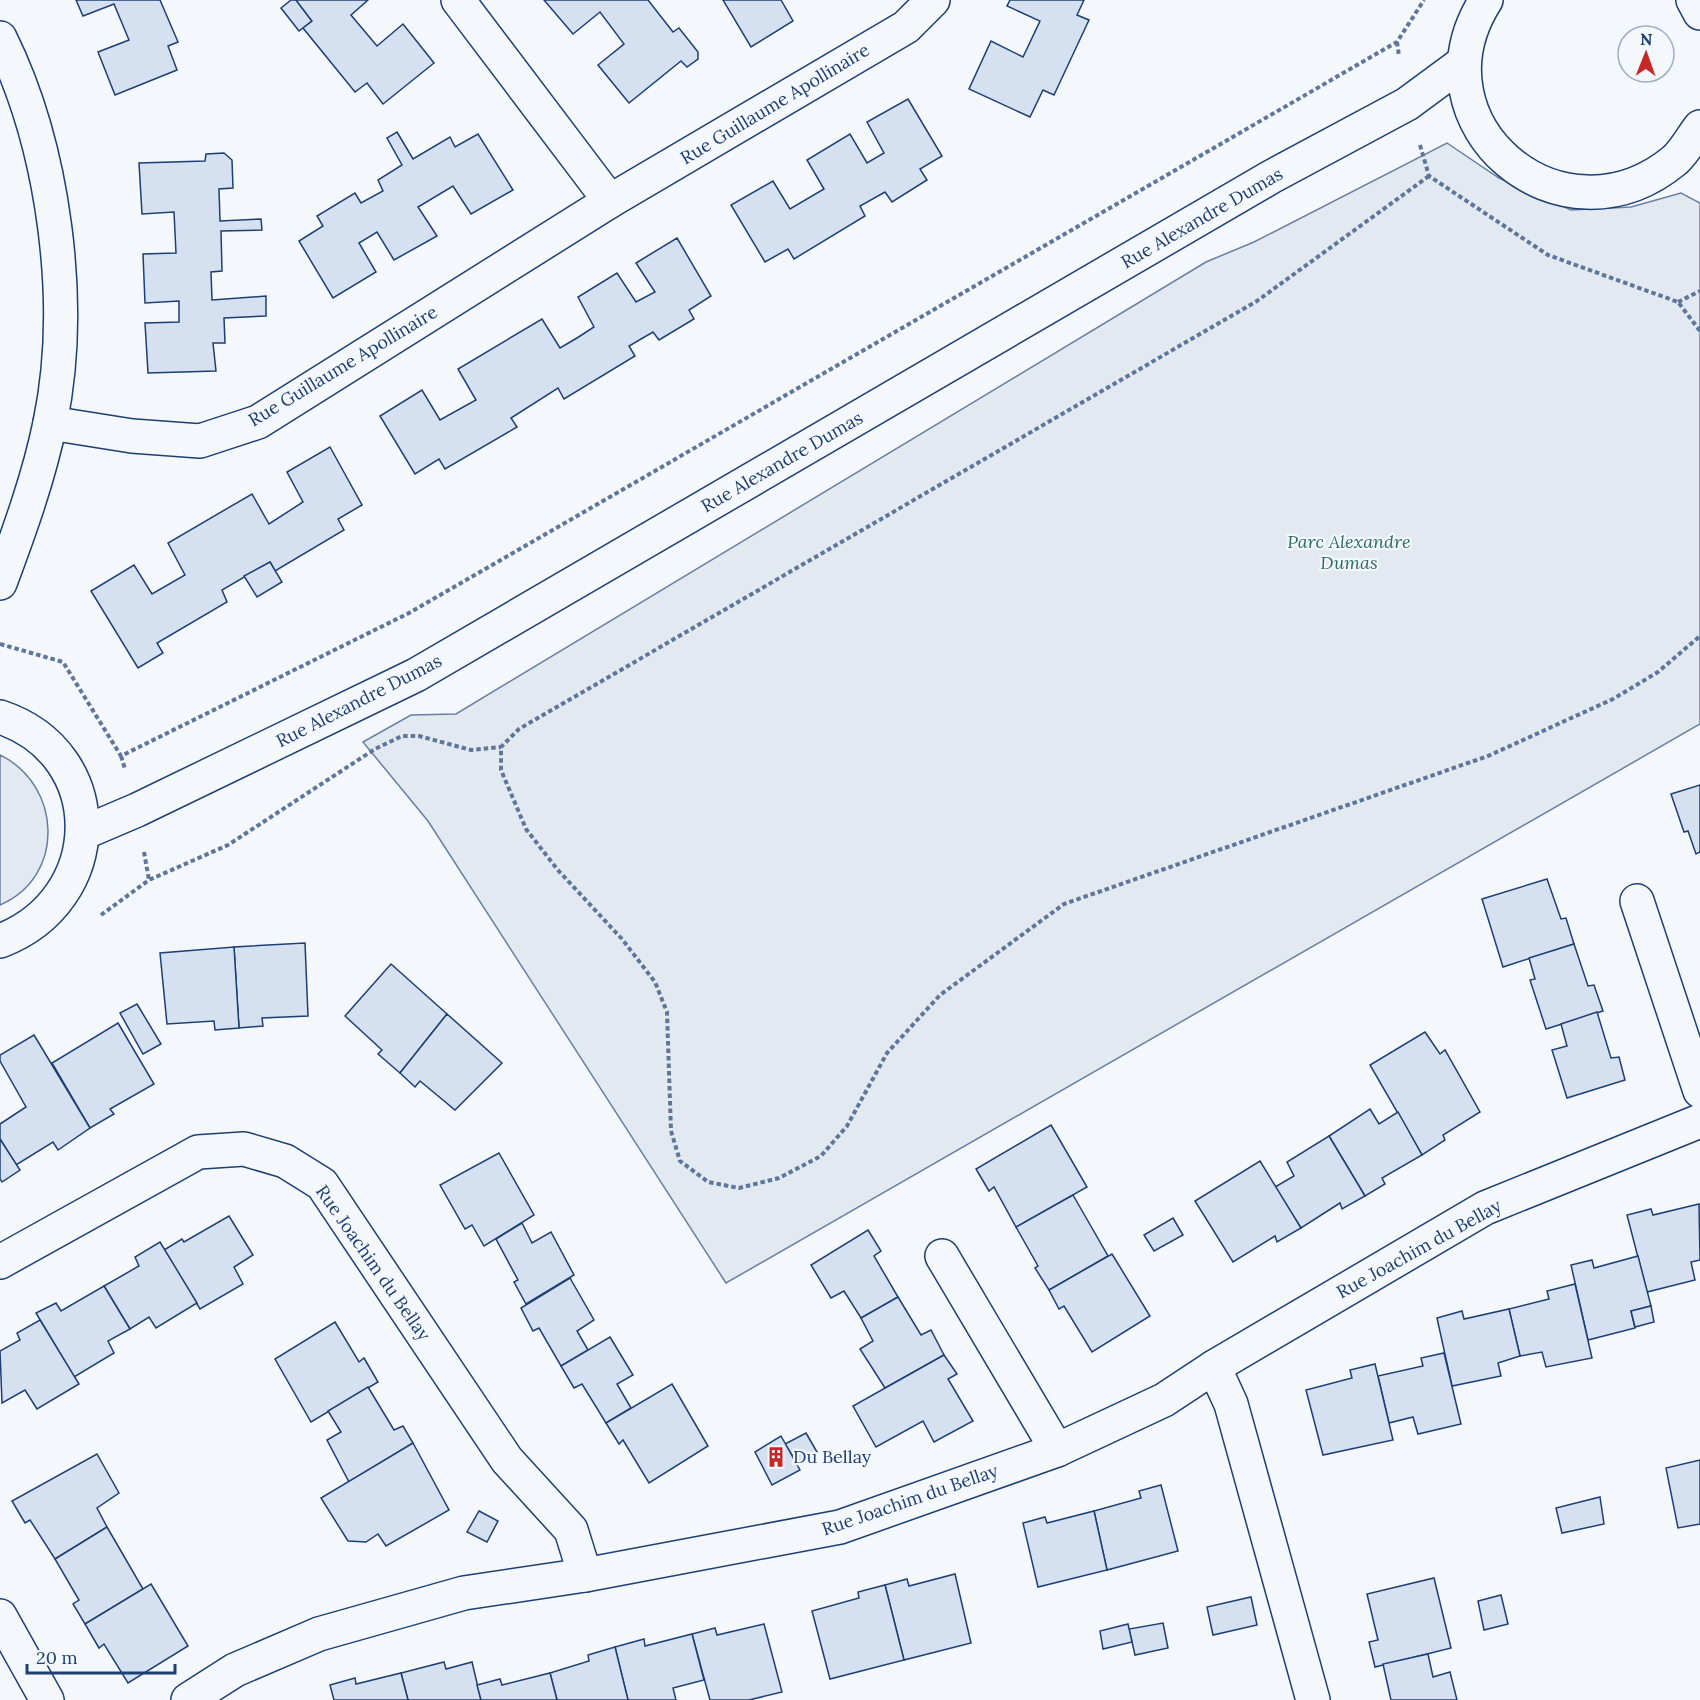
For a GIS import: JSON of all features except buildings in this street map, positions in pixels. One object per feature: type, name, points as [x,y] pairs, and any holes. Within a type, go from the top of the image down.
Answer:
[{"type":"street","points":[[458,0],[610,201]]},
{"type":"street","name":"Rue Guillaume Apollinaire","points":[[50,423],[132,436],[200,441],[258,422],[610,201],[906,27],[933,0]]},
{"type":"street","points":[[1486,0],[1473,20],[1464,62],[1470,104],[1488,142],[1519,172],[1557,189],[1600,193],[1641,182],[1676,159],[1700,127]]},
{"type":"street","points":[[1693,0],[1700,13]]},
{"type":"street","points":[[0,38],[36,128],[54,210],[59,287],[58,332],[50,423],[18,537],[0,584]]},
{"type":"street","name":"Rue Alexandre Dumas","points":[[83,833],[137,810],[416,675],[1271,177],[1407,104],[1464,62]]},
{"type":"street","points":[[0,717],[24,725],[56,753],[77,790],[83,833],[77,867],[56,904],[24,932],[0,941]]},
{"type":"street","points":[[1637,901],[1700,1091]]},
{"type":"street","name":"Rue Joachim du Bellay","points":[[188,1700],[235,1670],[319,1634],[464,1593],[585,1575],[840,1527],[1057,1449],[1164,1400],[1214,1367],[1485,1208],[1700,1121]]},
{"type":"street","name":"Rue Joachim du Bellay","points":[[0,1262],[198,1152],[244,1149],[285,1161],[322,1184],[507,1461],[571,1530],[585,1575]]},
{"type":"street","points":[[942,1256],[1057,1449]]},
{"type":"street","points":[[1214,1367],[1231,1404],[1313,1700]]},
{"type":"street","points":[[0,1616],[47,1700]]},
{"type":"path","points":[[0,644],[63,662],[120,756],[409,613],[1397,42],[1424,0]]},
{"type":"path","points":[[94,919],[149,880],[228,845],[375,748],[402,736],[419,736],[471,750],[501,747],[519,729],[1257,301],[1429,176],[1548,255],[1678,302],[1700,331]]},
{"type":"path","points":[[1678,302],[1700,291]]},
{"type":"path","points":[[501,747],[501,770],[526,829],[557,869],[622,939],[655,982],[667,1012],[671,1131],[680,1161],[708,1182],[739,1188],[779,1178],[821,1156],[847,1126],[887,1053],[940,995],[1064,904],[1488,756],[1613,699],[1658,672],[1700,636]]},
{"type":"green space","name":"Parc Alexandre Dumas","points":[[1447,143],[1499,178],[1571,210],[1631,207],[1681,193],[1700,203],[1700,724],[726,1283],[428,821],[363,742],[411,715],[456,714],[1206,262],[1254,242]]},
{"type":"green space","points":[[0,755],[21,769],[35,787],[45,808],[48,831],[45,853],[37,874],[21,892],[0,905]]},
{"type":"place","name":"Du Bellay","points":[[776,1457]]}]
